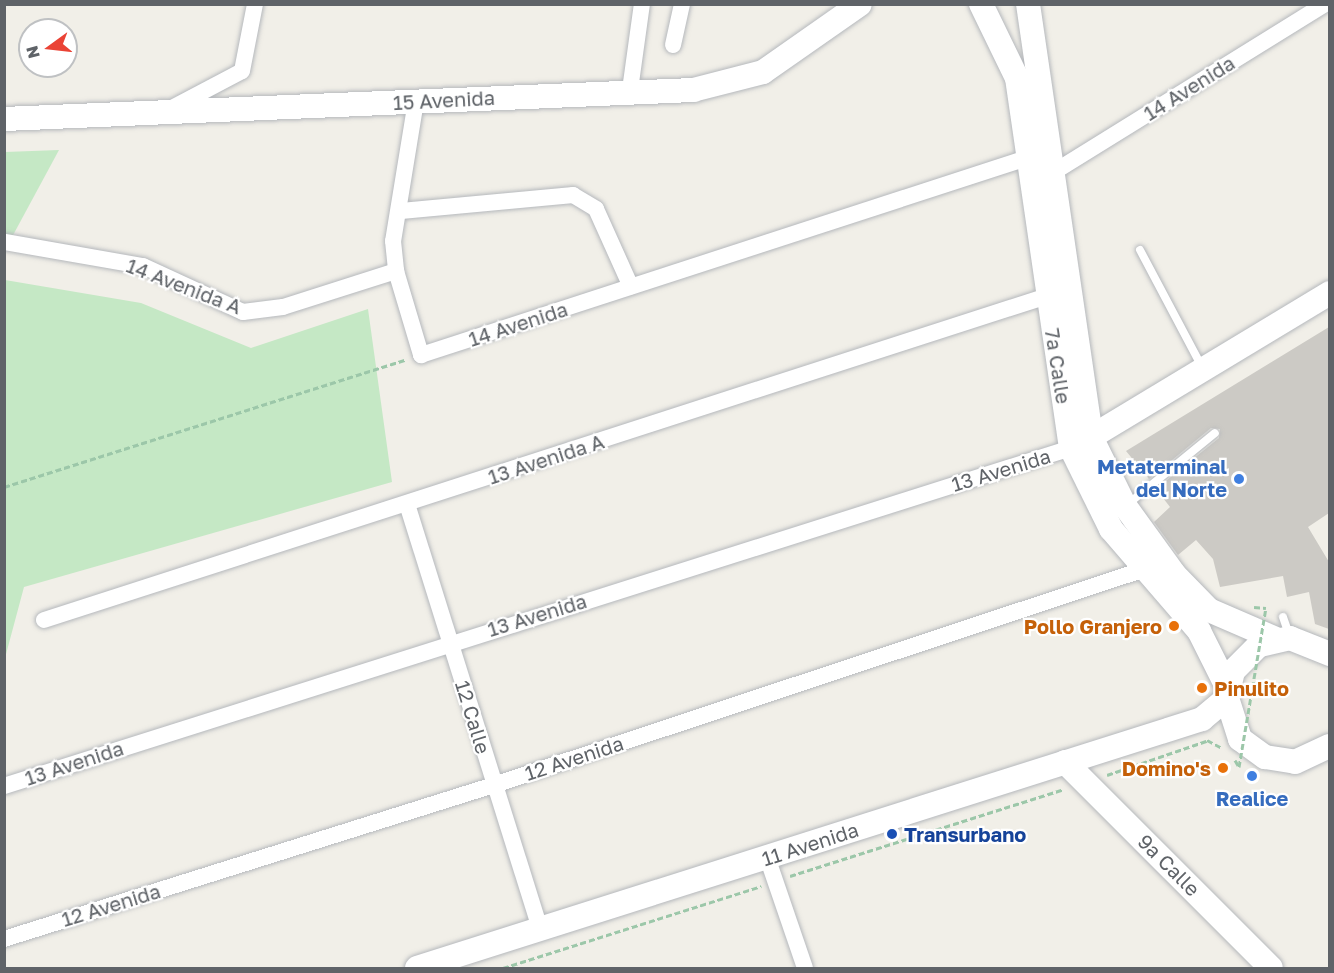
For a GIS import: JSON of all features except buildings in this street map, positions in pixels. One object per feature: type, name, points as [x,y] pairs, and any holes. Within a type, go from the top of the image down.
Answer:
[{"type":"main road","name":"15 Avenida","points":[[4,118],[161,113],[730,84],[763,72],[860,4]]},
{"type":"main road","name":"7a Calle","points":[[981,4],[1017,78],[1030,157],[1047,296],[1099,510],[1142,570],[1199,631],[1230,709]]},
{"type":"main road","name":"7a Calle","points":[[1028,4],[1054,172],[1081,443],[1174,574],[1209,610],[1283,631],[1329,654]]},
{"type":"main road","name":"13 Avenida","points":[[1081,443],[1329,292]]},
{"type":"main road","points":[[1283,631],[1244,656],[1230,709],[1265,757],[1295,762],[1327,750]]},
{"type":"main road","name":"11 Avenida","points":[[432,966],[540,929],[1065,762],[1205,730],[1230,709]]},
{"type":"main road","name":"9a Calle","points":[[1065,762],[1075,785],[1272,969]]},
{"type":"street","points":[[161,113],[242,71],[255,4]]},
{"type":"street","points":[[630,90],[642,4]]},
{"type":"street","points":[[673,45],[682,4]]},
{"type":"street","name":"14 Avenida","points":[[1054,172],[1325,4]]},
{"type":"street","points":[[416,101],[401,211],[393,241],[396,271],[421,355]]},
{"type":"street","name":"14 Avenida","points":[[421,355],[1030,157]]},
{"type":"street","points":[[401,211],[573,195],[596,209],[631,287]]},
{"type":"street","name":"14 Avenida A","points":[[4,242],[143,266],[243,312],[283,307],[396,271]]},
{"type":"street","name":"13 Avenida A","points":[[44,620],[1047,296]]},
{"type":"street","name":"13 Avenida","points":[[4,786],[1081,443]]},
{"type":"street","name":"12 Calle","points":[[407,504],[540,929]]},
{"type":"street","name":"12 Avenida","points":[[4,939],[494,785],[1142,570]]},
{"type":"street","points":[[767,857],[805,969]]},
{"type":"lane","points":[[1140,250],[1202,368]]},
{"type":"lane","points":[[1125,506],[1215,433]]},
{"type":"path","points":[[4,487],[421,355]]},
{"type":"path","points":[[1239,767],[1266,608]]},
{"type":"path","points":[[1075,785],[1205,730],[1230,709]]},
{"type":"path","points":[[1205,730],[1237,757]]},
{"type":"green space","points":[[59,150],[5,250],[5,152]]},
{"type":"green space","points":[[5,280],[141,303],[251,348],[368,309],[392,482],[24,587],[5,658]]},
{"type":"place","name":"Metaterminal del Norte","points":[[1239,479]]},
{"type":"place","name":"Pollo Granjero","points":[[1174,626]]},
{"type":"place","name":"Pinulito","points":[[1202,688]]},
{"type":"place","name":"Domino's","points":[[1223,768]]},
{"type":"place","name":"Realice","points":[[1252,776]]},
{"type":"place","name":"Transurbano","points":[[892,834]]}]
